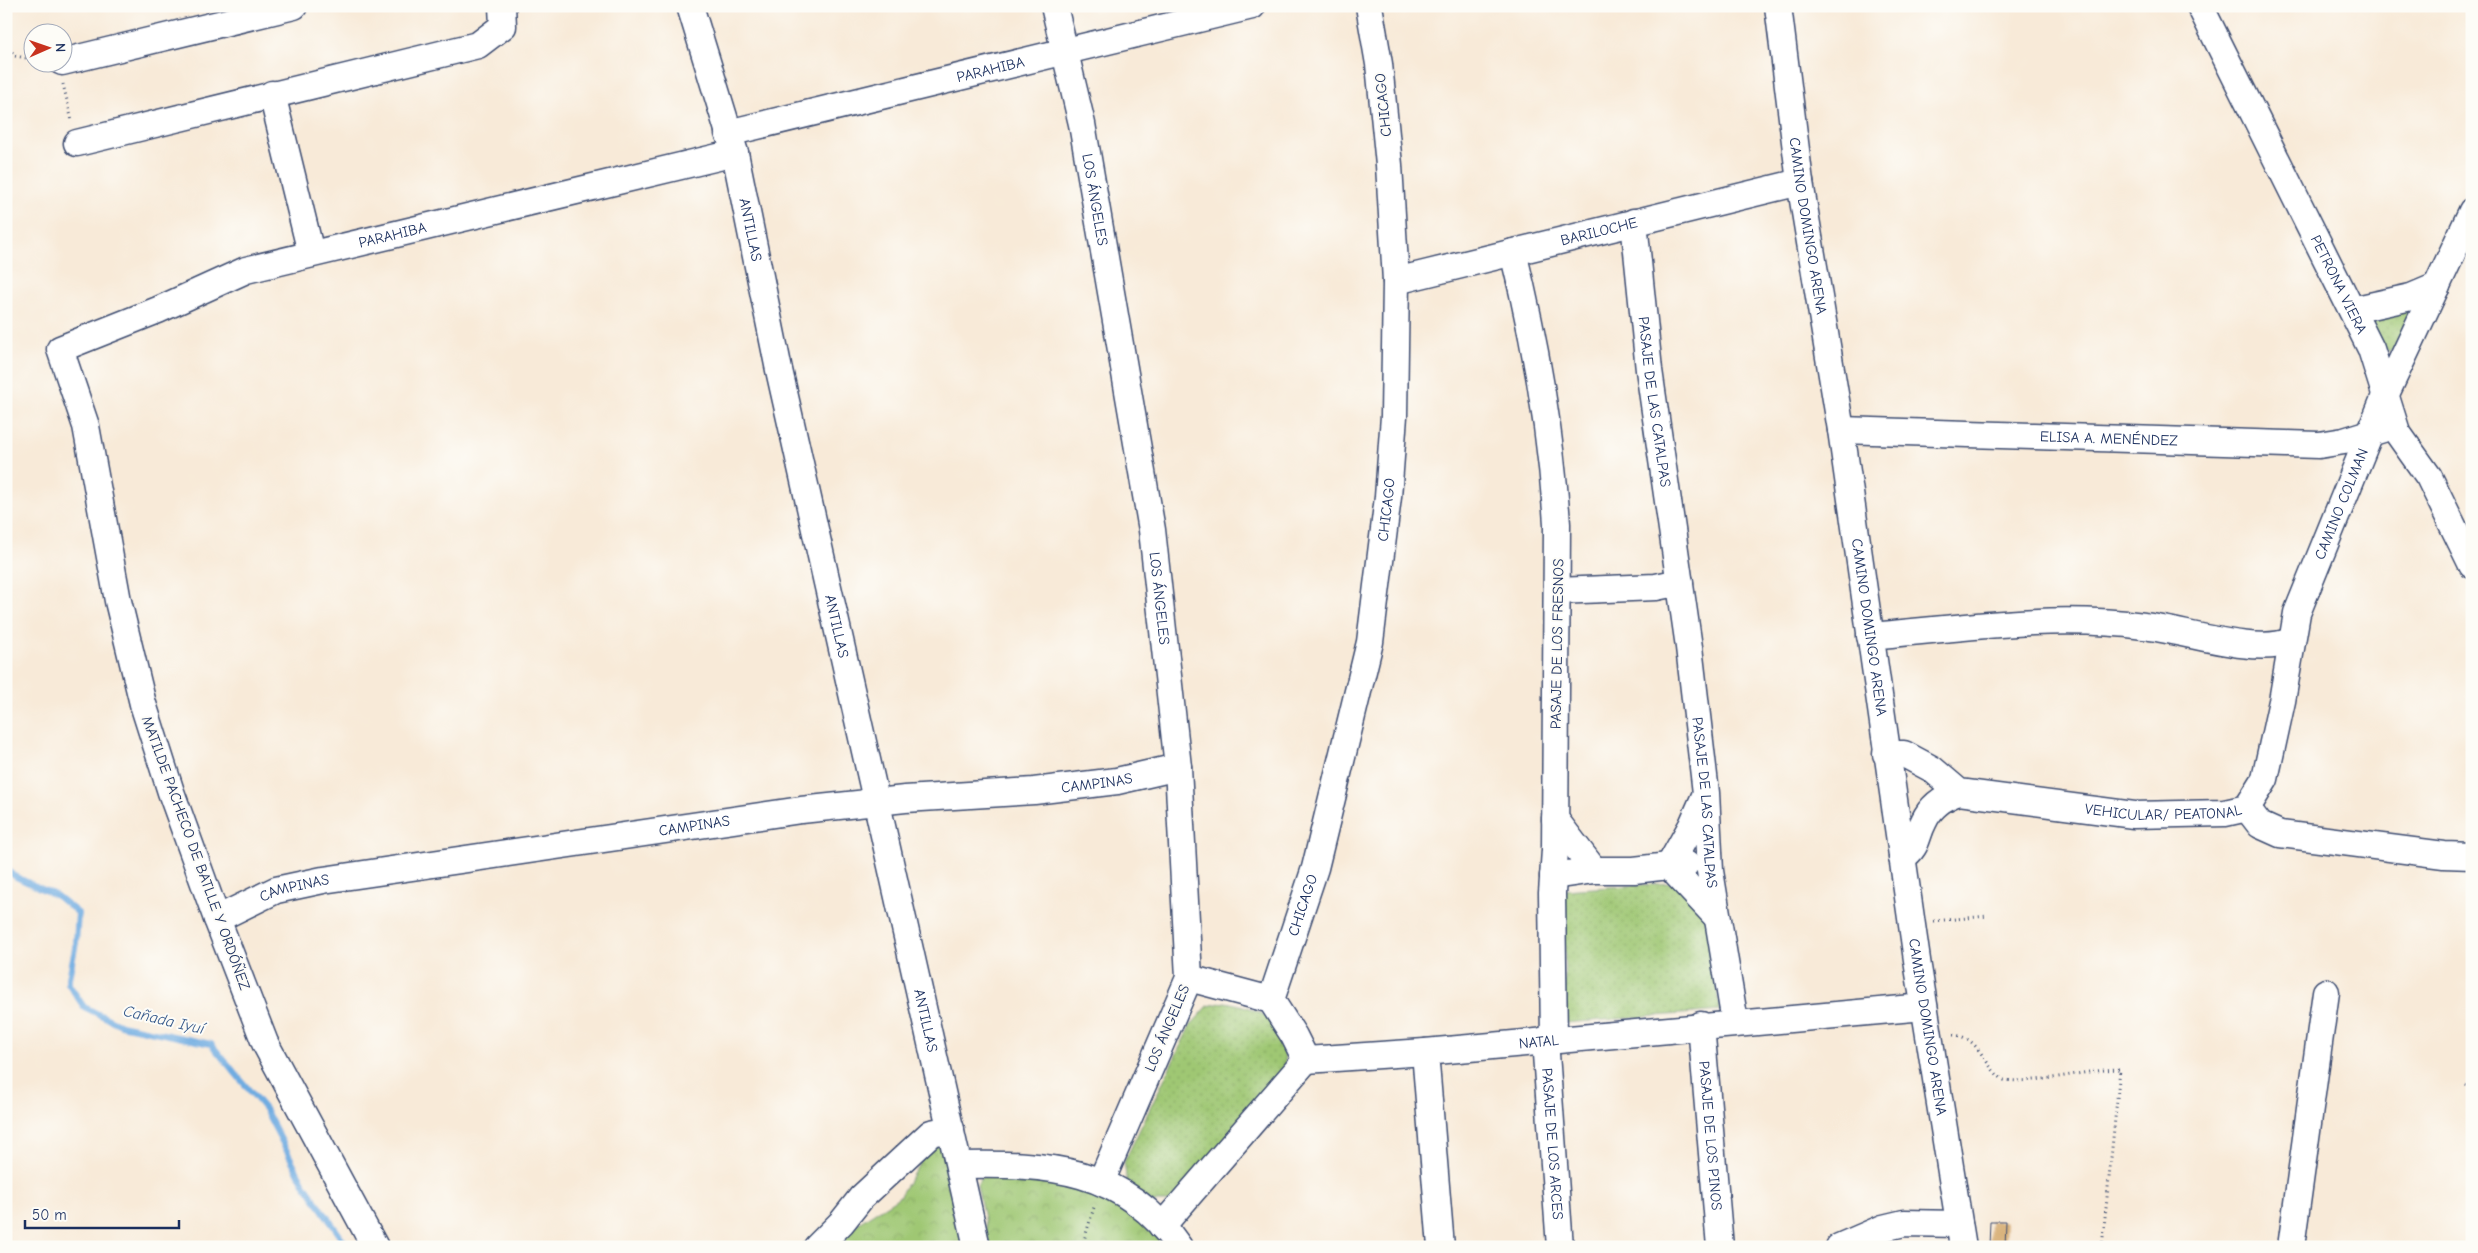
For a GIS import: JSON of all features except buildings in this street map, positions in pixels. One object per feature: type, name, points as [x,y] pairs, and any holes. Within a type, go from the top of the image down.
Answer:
[{"type":"street","points":[[72,60],[294,6]]},
{"type":"street","points":[[77,143],[478,45],[504,26],[502,6]]},
{"type":"street","name":"ANTILLAS","points":[[690,6],[732,143],[779,370],[960,1164],[977,1247]]},
{"type":"street","name":"LOS ÁNGELES","points":[[1054,6],[1082,124],[1152,530],[1178,767],[1189,978],[1101,1182]]},
{"type":"street","name":"PARAHIBA","points":[[60,349],[158,310],[246,270],[732,143],[1066,52],[1252,6]]},
{"type":"street","name":"CHICAGO","points":[[1271,1000],[1315,868],[1370,642],[1388,497],[1394,416],[1396,281],[1389,165],[1379,64],[1368,6]]},
{"type":"street","name":"CAMINO DOMINGO ARENA","points":[[1778,6],[1800,182],[1841,430],[1911,923],[1961,1236]]},
{"type":"street","name":"PETRONA VIERA","points":[[2200,6],[2304,219],[2377,362],[2386,396],[2385,431],[2429,477],[2472,565]]},
{"type":"street","points":[[272,94],[311,253]]},
{"type":"street","name":"BARILOCHE","points":[[1396,281],[1800,182]]},
{"type":"street","points":[[2386,396],[2472,210]]},
{"type":"street","name":"PASAJE DE LAS CATALPAS","points":[[1634,222],[1659,445],[1680,582],[1706,793],[1709,862],[1716,916],[1735,1022]]},
{"type":"street","name":"PASAJE DE LOS FRESNOS","points":[[1513,252],[1524,297],[1554,475],[1557,524],[1555,819],[1550,1040]]},
{"type":"street","points":[[2352,310],[2411,297],[2437,286]]},
{"type":"street","name":"MATILDE PACHECO DE BATLLE Y ORDÓÑEZ","points":[[60,349],[86,426],[118,601],[143,704],[171,792],[265,1043],[375,1247]]},
{"type":"street","name":"ELISA A. MENÉNDEZ","points":[[1841,430],[2319,445],[2385,431]]},
{"type":"street","name":"CAMINO COLMAN","points":[[2247,808],[2265,779],[2282,701],[2290,642],[2297,612],[2385,431]]},
{"type":"street","points":[[1557,591],[1637,588],[1680,582]]},
{"type":"street","points":[[1870,636],[2006,624],[2109,622],[2147,626],[2253,645],[2281,646],[2290,642]]},
{"type":"street","points":[[1886,754],[1904,754],[1932,769],[1959,792]]},
{"type":"street","name":"CAMPINAS","points":[[217,919],[276,890],[323,880],[801,810],[876,802],[1034,791],[1117,780],[1178,767]]},
{"type":"street","points":[[1902,858],[1914,848],[1924,820],[1929,814],[1944,797],[1959,792]]},
{"type":"street","name":"VEHICULAR/ PEATONAL","points":[[1959,792],[2134,815],[2225,813],[2247,808],[2260,825],[2280,834],[2444,855],[2472,856]]},
{"type":"street","points":[[1670,866],[1692,825],[1706,793]]},
{"type":"street","points":[[1555,819],[1594,870]]},
{"type":"street","points":[[1553,876],[1594,870],[1634,870],[1709,862]]},
{"type":"street","points":[[1670,866],[1716,916]]},
{"type":"street","points":[[1162,1226],[1289,1077],[1306,1060],[1294,1036],[1271,1000],[1189,978]]},
{"type":"street","points":[[2291,1247],[2326,992]]},
{"type":"street","name":"NATAL","points":[[1306,1060],[1426,1052],[1701,1025],[1924,1007]]},
{"type":"street","name":"PASAJE DE LOS PINOS","points":[[1701,1025],[1720,1247]]},
{"type":"street","name":"PASAJE DE LOS ARCES","points":[[1550,1040],[1560,1247]]},
{"type":"street","points":[[1426,1052],[1441,1247]]},
{"type":"street","points":[[817,1247],[842,1222],[861,1198],[931,1133],[951,1129]]},
{"type":"street","points":[[960,1164],[1033,1165],[1079,1174],[1101,1182],[1132,1199],[1162,1226],[1179,1247]]},
{"type":"street","points":[[1839,1247],[1883,1228],[1904,1223],[1961,1236]]},
{"type":"path","points":[[6,44],[15,56],[22,57]]},
{"type":"path","points":[[63,72],[77,143]]},
{"type":"path","points":[[1911,923],[1988,916]]},
{"type":"path","points":[[1929,1038],[1941,1035],[1958,1035],[1966,1038],[1977,1047],[1992,1068],[2004,1080],[2046,1080],[2089,1071],[2120,1069],[2102,1247]]},
{"type":"path","points":[[2466,1085],[2472,1089]]},
{"type":"path","points":[[1082,1247],[1101,1182]]},
{"type":"green space","points":[[2405,305],[2413,312],[2394,350],[2388,351],[2375,335],[2372,326],[2372,316]]},
{"type":"green space","points":[[1701,881],[1720,1011],[1565,1023],[1564,890]]},
{"type":"green space","points":[[1225,1002],[1252,1009],[1270,1022],[1277,1030],[1281,1041],[1286,1068],[1172,1202],[1151,1202],[1127,1183],[1124,1162],[1190,1026],[1208,1006]]},
{"type":"green space","points":[[942,1141],[968,1247],[828,1247],[843,1233],[899,1197],[927,1151]]},
{"type":"green space","points":[[989,1174],[1063,1181],[1127,1207],[1166,1247],[990,1247],[977,1185],[981,1178]]},
{"type":"waterway","name":"Cañada Iyuí","points":[[6,869],[14,876],[57,896],[78,913],[76,943],[68,983],[84,1007],[121,1025],[211,1044],[265,1109],[303,1182],[348,1247]]}]
